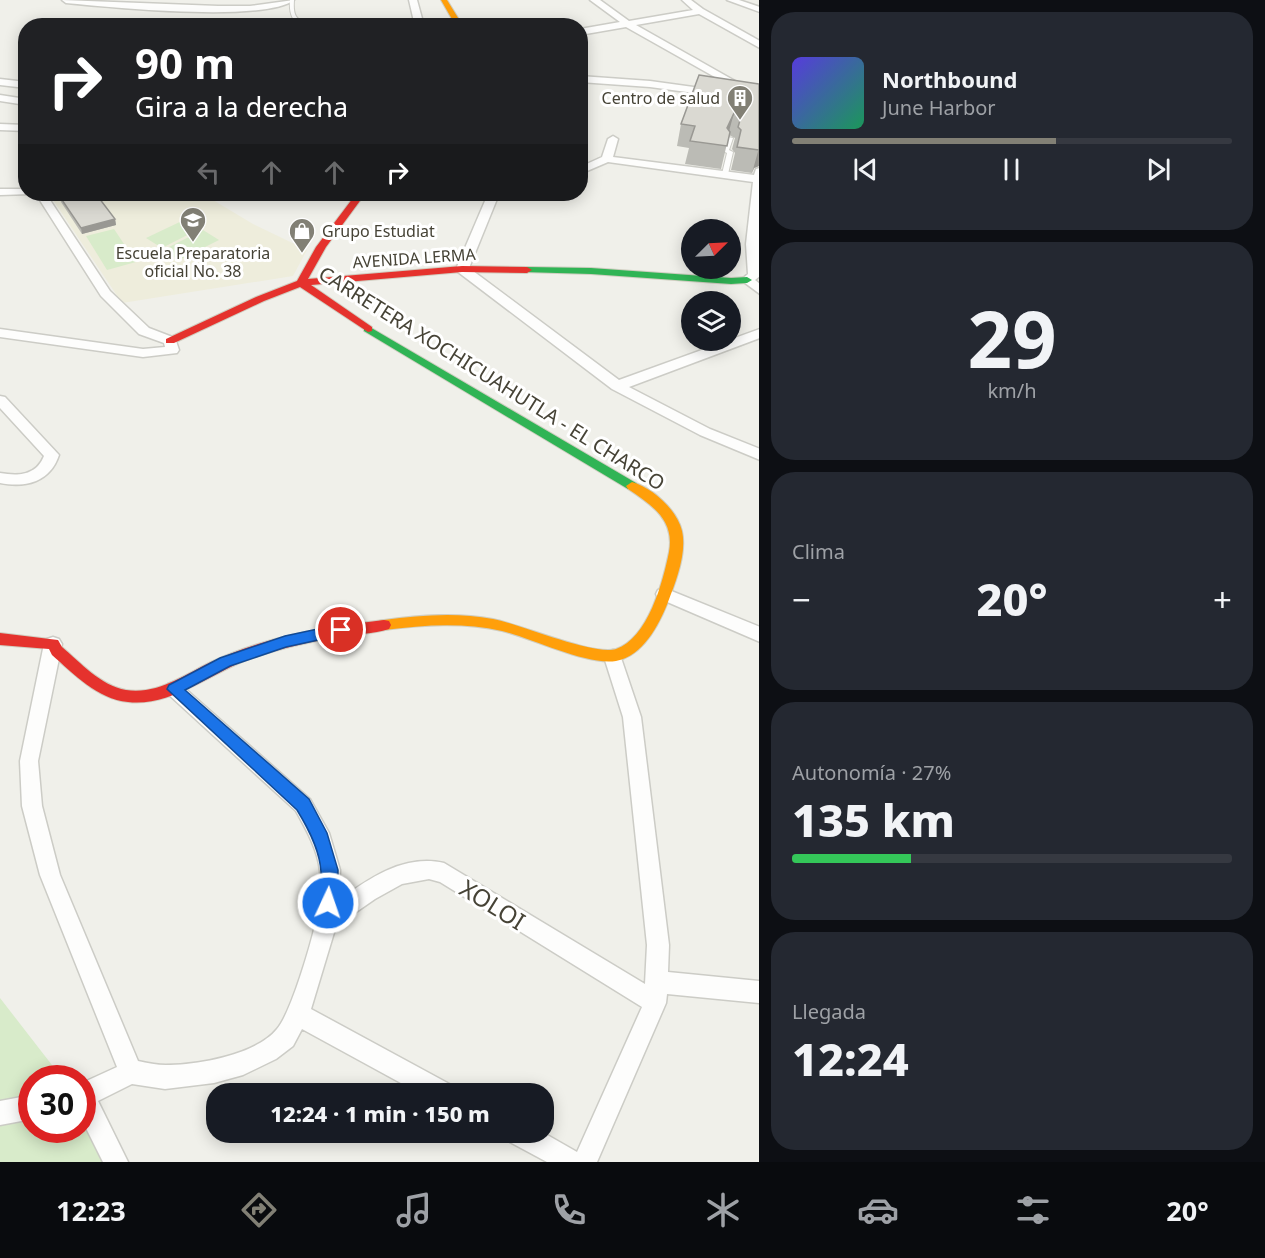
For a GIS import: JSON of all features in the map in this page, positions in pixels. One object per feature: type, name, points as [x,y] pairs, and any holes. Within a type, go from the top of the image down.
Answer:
[{"type":"main road","points":[[444,0],[455,18]]},
{"type":"main road","name":"CARRETERA XOCHICUAHUTLA - EL CHARCO","points":[[355,201],[321,247],[301,283],[369,329],[658,502],[673,520],[677,537],[675,557],[664,594],[641,639],[631,648],[613,657]]},
{"type":"main road","name":"AVENIDA LERMA","points":[[170,341],[260,299],[301,283],[462,269],[570,270],[730,281],[747,280]]},
{"type":"main road","points":[[0,639],[53,644],[57,651],[110,691],[126,696],[146,697],[174,689],[225,662],[285,641],[326,632],[402,622],[446,619],[491,621],[562,644],[613,657]]},
{"type":"street","points":[[66,0],[266,7],[291,0]]},
{"type":"street","points":[[413,0],[416,18]]},
{"type":"street","points":[[594,0],[628,24],[732,83],[747,97]]},
{"type":"street","points":[[686,0],[700,11],[759,45]]},
{"type":"street","points":[[731,0],[759,10]]},
{"type":"street","points":[[588,31],[700,11]]},
{"type":"street","points":[[588,79],[624,81],[759,99]]},
{"type":"street","points":[[0,82],[18,84]]},
{"type":"street","points":[[0,98],[18,101]]},
{"type":"street","points":[[0,127],[18,128]]},
{"type":"street","points":[[607,159],[613,139]]},
{"type":"street","points":[[588,167],[607,159],[725,174],[759,175],[754,275],[747,280],[759,290]]},
{"type":"street","points":[[0,192],[18,192]]},
{"type":"street","points":[[46,201],[105,293],[144,331],[170,341]]},
{"type":"street","points":[[490,201],[462,269],[617,386],[705,432],[759,455]]},
{"type":"street","name":"AVENIDA LERMA","points":[[0,333],[143,353],[172,350],[170,341]]},
{"type":"street","points":[[617,386],[759,333]]},
{"type":"street","points":[[0,400],[51,455],[51,461],[36,476],[21,481],[0,478]]},
{"type":"street","points":[[664,594],[759,635]]},
{"type":"street","points":[[53,644],[29,761],[32,806],[50,875],[131,1072]]},
{"type":"street","points":[[585,1162],[656,993],[658,945],[632,717],[613,657]]},
{"type":"street","points":[[96,1090],[131,1072],[165,1077],[214,1071],[243,1063],[268,1051],[285,1038],[298,1014],[327,920],[330,870],[319,833],[303,805],[174,689]]},
{"type":"street","name":"XOLOI","points":[[327,920],[396,875],[417,869],[432,868],[656,993]]},
{"type":"street","points":[[656,993],[759,992]]},
{"type":"street","points":[[298,1014],[425,1083]]},
{"type":"street","points":[[0,1113],[18,1110]]},
{"type":"street","points":[[96,1122],[116,1162]]},
{"type":"street","points":[[537,1143],[572,1162]]},
{"type":"lane","points":[[291,0],[291,15],[293,18]]},
{"type":"lane","points":[[725,174],[730,152],[726,151],[730,138]]},
{"type":"shaded area","points":[[54,201],[215,201],[253,224],[307,250],[293,276],[122,303]]},
{"type":"green space","points":[[186,219],[201,228],[162,248],[146,238]]},
{"type":"green space","points":[[114,229],[136,262],[107,270],[86,236]]},
{"type":"green space","points":[[203,230],[219,240],[179,260],[163,250]]},
{"type":"green space","points":[[0,998],[52,1065],[18,1065],[18,1143],[96,1143],[96,1122],[126,1162],[0,1162]]},
{"type":"building","points":[[699,75],[759,84],[759,150],[737,147],[741,117],[734,113],[727,128],[730,132],[727,146],[690,141],[695,126],[681,124]]},
{"type":"building","points":[[63,201],[101,201],[115,219],[81,228]]},
{"type":"traffic: fast","points":[[527,270],[591,271],[731,281],[747,280]]},
{"type":"traffic: fast","points":[[368,329],[632,486]]},
{"type":"traffic: slow","points":[[444,0],[455,18]]},
{"type":"traffic: slow","points":[[384,625],[466,620],[505,627],[607,656],[629,649],[640,639],[658,610],[670,577],[677,537],[671,518],[665,511],[632,486]]},
{"type":"traffic: jam","points":[[355,201],[321,247],[301,283],[368,329]]},
{"type":"traffic: jam","points":[[170,341],[260,299],[301,283],[462,269],[527,270]]},
{"type":"traffic: jam","points":[[0,639],[53,644],[57,651],[97,684],[115,693],[137,697],[172,689],[226,662],[273,645],[320,634],[384,625]]},
{"type":"place","name":"Centro de salud","points":[[740,121]]},
{"type":"place","name":"Escuela Preparatoria oficial No. 38","points":[[193,243]]},
{"type":"place","name":"Grupo Estudiat","points":[[302,254]]},
{"type":"route","points":[[328,903],[330,870],[319,833],[303,805],[174,689],[225,662],[285,641],[341,630]]}]
